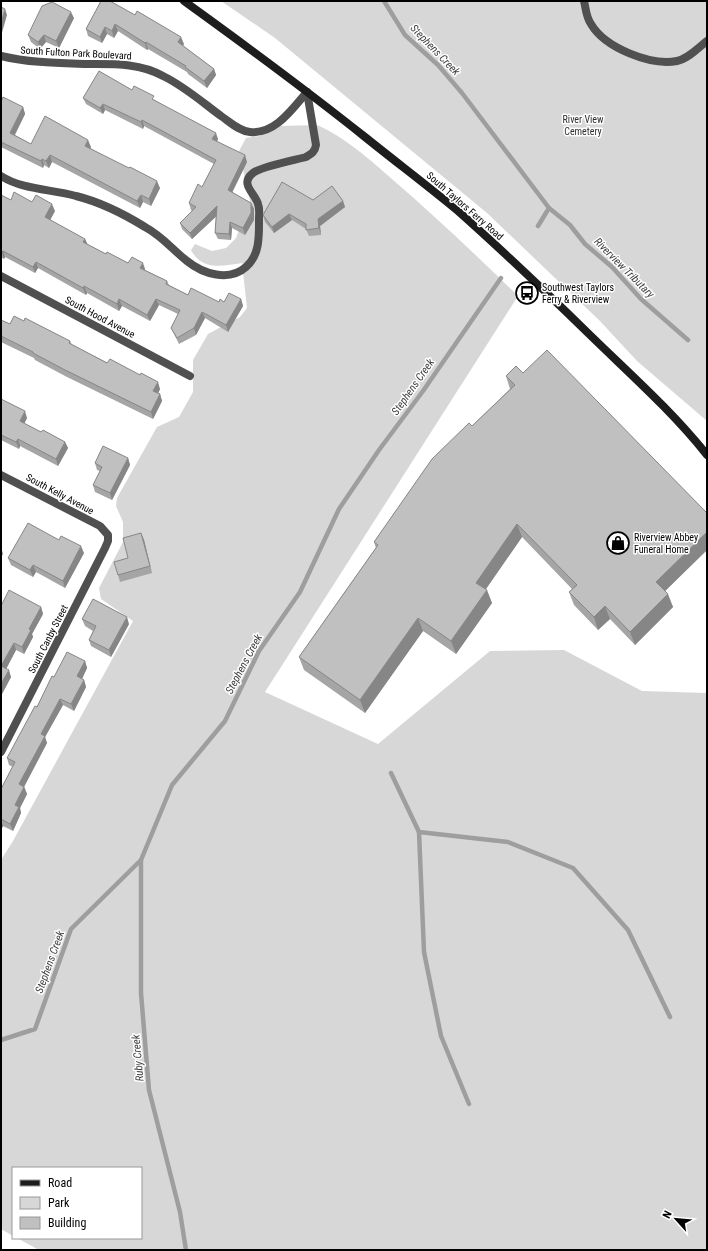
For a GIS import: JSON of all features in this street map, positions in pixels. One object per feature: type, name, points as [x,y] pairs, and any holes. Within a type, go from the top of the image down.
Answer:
[{"type":"main road","name":"South Taylors Ferry Road","points":[[184,1],[264,58],[426,185],[479,231],[562,307],[671,413],[707,455]]},
{"type":"street","points":[[584,1],[587,16],[591,25],[597,32],[614,46],[639,58],[660,62],[677,61],[684,59],[707,41]]},
{"type":"street","name":"South Fulton Park Boulevard","points":[[1,56],[32,62],[125,64],[152,71],[175,82],[237,128],[249,132],[257,132],[276,124],[284,118],[307,92]]},
{"type":"street","points":[[1,176],[17,184],[77,196],[98,203],[150,229],[163,238],[188,262],[195,266],[208,272],[224,275],[238,272],[246,267],[253,259],[257,250],[259,234],[259,205],[249,189],[248,185],[250,177],[257,170],[306,157],[314,152],[316,145],[307,92]]},
{"type":"street","name":"South Hood Avenue","points":[[1,276],[190,376]]},
{"type":"street","name":"South Kelly Avenue","points":[[1,475],[100,526],[108,535]]},
{"type":"street","name":"South Canby Street","points":[[1,752],[105,548],[108,541],[108,535]]},
{"type":"green space","name":"River View Cemetery","points":[[221,1],[707,1],[707,421],[637,361],[599,320],[487,213],[275,38]]},
{"type":"green space","points":[[317,125],[347,142],[376,165],[441,222],[518,296],[265,692],[378,744],[490,651],[564,650],[642,691],[707,693],[707,1250],[39,1250],[19,1239],[142,1239],[142,1167],[12,1167],[12,1235],[1,1229],[1,860],[13,841],[133,621],[101,599],[99,588],[123,542],[123,522],[116,506],[117,498],[157,427],[179,417],[193,392],[193,360],[208,334],[240,317],[247,308],[242,263],[213,266],[201,261],[191,250],[195,244],[212,251],[226,248],[236,238],[250,201],[239,151],[246,138],[260,136],[280,126]]},
{"type":"building","points":[[101,1],[110,1],[135,15],[137,11],[181,37],[178,42],[214,69],[204,81],[185,67],[186,66],[115,24],[112,31],[105,27],[100,37],[86,29]]},
{"type":"building","points":[[52,2],[71,12],[56,41],[44,35],[38,42],[28,35],[42,6]]},
{"type":"building","points":[[1,7],[5,9],[1,23]]},
{"type":"building","points":[[99,71],[132,90],[134,86],[154,96],[152,99],[216,133],[212,139],[245,155],[228,190],[251,203],[251,213],[243,228],[230,222],[229,234],[215,233],[217,206],[190,233],[180,223],[196,207],[189,203],[198,184],[202,187],[216,160],[142,120],[141,122],[103,104],[100,108],[83,98]]},
{"type":"building","points":[[3,97],[23,107],[10,133],[31,144],[45,116],[88,140],[85,146],[157,181],[149,199],[141,195],[137,201],[50,155],[46,161],[42,159],[41,161],[1,142],[1,102]]},
{"type":"building","points":[[282,182],[313,200],[332,186],[343,201],[318,219],[319,228],[306,230],[306,224],[289,214],[272,227],[263,215]]},
{"type":"building","points":[[14,192],[32,202],[36,195],[52,204],[45,217],[85,239],[83,242],[106,254],[107,252],[128,263],[132,257],[143,263],[140,268],[167,281],[166,284],[188,295],[191,288],[219,302],[220,299],[224,302],[229,293],[241,299],[226,325],[202,312],[194,328],[177,338],[171,328],[180,310],[156,299],[147,315],[119,299],[117,304],[84,286],[83,288],[36,262],[33,267],[3,251],[1,252],[1,195],[11,200]]},
{"type":"building","points":[[14,316],[24,321],[25,318],[70,341],[69,343],[107,363],[110,359],[140,375],[141,373],[158,382],[153,391],[160,394],[151,412],[65,370],[1,336],[1,320],[10,324]]},
{"type":"building","name":"Riverview Abbey Funeral Home","points":[[547,350],[707,513],[707,532],[656,582],[668,594],[630,632],[605,606],[594,617],[569,592],[577,585],[517,524],[476,583],[487,590],[451,641],[418,618],[360,700],[299,657],[378,545],[374,542],[432,459],[469,423],[472,426],[515,385],[506,376],[516,366],[523,373]]},
{"type":"building","points":[[1,399],[25,411],[20,421],[41,432],[43,430],[65,442],[56,459],[18,439],[16,442],[1,435]]},
{"type":"building","points":[[103,446],[128,458],[110,493],[93,485],[102,467],[95,463]]},
{"type":"building","points":[[28,523],[59,540],[61,536],[81,546],[63,581],[33,565],[30,570],[8,558]]},
{"type":"building","points":[[141,533],[150,566],[118,575],[114,562],[128,558],[123,538]]},
{"type":"building","points":[[9,590],[41,607],[29,629],[31,630],[22,647],[14,643],[1,666],[1,606]]},
{"type":"building","points":[[93,599],[127,617],[109,650],[89,640],[96,626],[82,619]]},
{"type":"building","points":[[67,652],[85,661],[77,676],[84,680],[71,704],[60,699],[41,734],[45,736],[19,784],[24,787],[15,805],[19,807],[10,824],[1,819],[1,789],[15,762],[7,758],[35,706],[37,707],[52,676],[54,677]]},
{"type":"building","points":[[1,666],[9,670],[1,684]]},
{"type":"waterway","name":"Stephens Creek","points":[[384,1],[405,35],[438,65],[462,93],[549,208],[538,226]]},
{"type":"waterway","name":"Riverview Tributary","points":[[549,208],[570,225],[585,244],[612,267],[641,299],[688,340]]},
{"type":"waterway","name":"Stephens Creek","points":[[1,1040],[35,1029],[71,929],[141,860],[172,785],[225,721],[259,651],[300,592],[339,509],[501,278]]},
{"type":"waterway","points":[[391,773],[419,832],[508,842],[573,868],[628,930],[670,1017]]},
{"type":"waterway","points":[[419,832],[424,952],[441,1036],[469,1104]]},
{"type":"waterway","name":"Ruby Creek","points":[[141,860],[141,993],[149,1090],[180,1212],[186,1250]]},
{"type":"place","name":"Southwest Taylors Ferry & Riverview","points":[[527,293]]},
{"type":"place","name":"Riverview Abbey Funeral Home","points":[[618,543]]}]
